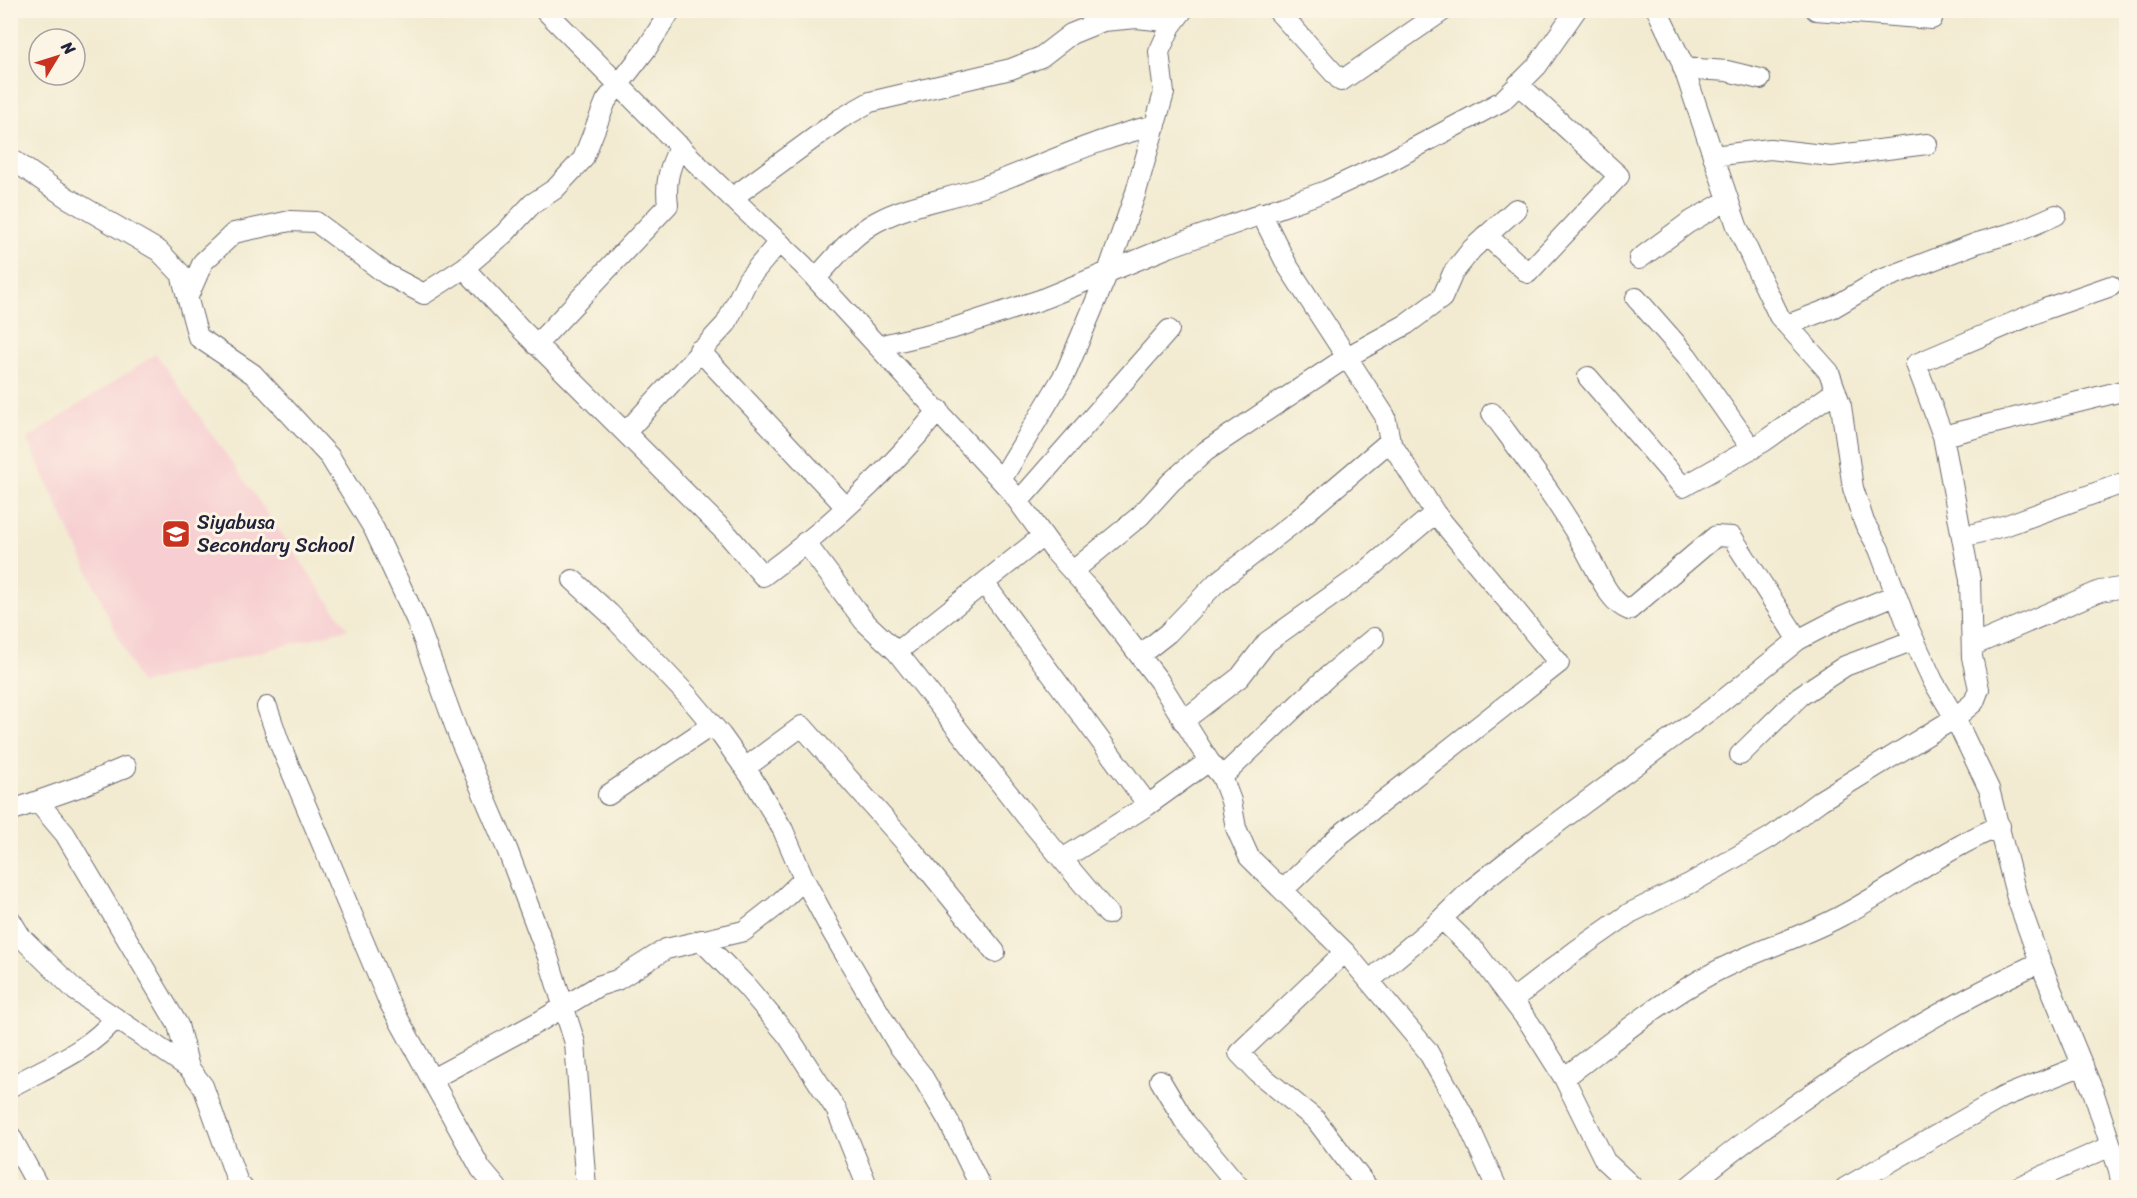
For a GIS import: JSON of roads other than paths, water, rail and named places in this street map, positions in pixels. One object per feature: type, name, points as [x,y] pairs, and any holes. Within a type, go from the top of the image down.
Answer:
[{"type":"street","points":[[545,10],[732,198],[816,278],[939,410],[1018,501],[1043,536],[1140,655],[1209,761],[1222,777],[1231,801],[1236,828],[1249,858],[1345,952],[1427,1050],[1467,1122],[1497,1188]]},
{"type":"street","points":[[189,294],[203,262],[234,234],[290,221],[316,222],[386,274],[424,294],[464,268],[505,233],[532,204],[555,189],[583,159],[597,119],[671,10]]},
{"type":"street","points":[[1277,10],[1341,81],[1443,10]]},
{"type":"street","points":[[878,346],[951,329],[1040,300],[1261,213],[1326,191],[1388,162],[1502,101],[1537,66],[1576,10]]},
{"type":"street","points":[[1657,10],[1683,68],[1728,200],[1756,270],[1779,316],[1829,372],[1841,406],[1853,488],[1864,522],[1879,549],[1895,595],[1933,681],[1955,718],[1989,789],[2017,898],[2040,962],[2083,1065],[2111,1146],[2122,1188]]},
{"type":"street","points":[[1816,10],[1932,19]]},
{"type":"street","points":[[1001,480],[1066,372],[1108,272],[1156,125],[1164,93],[1159,52],[1178,16]]},
{"type":"street","points":[[732,198],[833,124],[870,102],[1011,69],[1041,57],[1071,34],[1103,21],[1178,16]]},
{"type":"street","points":[[1683,68],[1727,71],[1760,79]]},
{"type":"street","points":[[1486,235],[1528,273],[1619,176],[1518,84]]},
{"type":"street","points":[[816,278],[845,247],[875,223],[909,208],[1024,172],[1121,133],[1156,125]]},
{"type":"street","points":[[1713,156],[1770,149],[1831,156],[1927,144]]},
{"type":"street","points":[[536,345],[668,205],[665,186],[670,164],[680,146]]},
{"type":"street","points":[[14,166],[159,251],[181,274],[189,294],[198,337],[253,374],[330,457],[374,529],[416,619],[461,742],[544,946],[564,1006],[575,1043],[586,1188]]},
{"type":"street","points":[[1639,259],[1688,224],[1728,200]]},
{"type":"street","points":[[1072,572],[1140,516],[1171,482],[1206,451],[1347,357],[1407,324],[1442,298],[1453,273],[1486,235],[1516,209]]},
{"type":"street","points":[[1261,213],[1287,265],[1385,416],[1390,441],[1435,513],[1559,663],[1340,834],[1283,891]]},
{"type":"street","points":[[1787,326],[1834,307],[1878,281],[1977,243],[2019,231],[2056,215]]},
{"type":"street","points":[[626,432],[664,394],[699,350],[726,324],[748,279],[779,242]]},
{"type":"street","points":[[464,268],[536,345],[728,535],[763,576],[845,506],[916,438],[939,410]]},
{"type":"street","points":[[1512,1000],[1630,913],[1691,883],[1771,837],[1821,800],[1955,718],[1974,702],[1979,689],[1971,646],[1970,580],[1963,537],[1943,436],[1916,364],[2045,309],[2111,286]]},
{"type":"street","points":[[1636,298],[1687,356],[1752,449]]},
{"type":"street","points":[[1018,501],[1169,330]]},
{"type":"street","points":[[699,350],[845,506]]},
{"type":"street","points":[[1588,377],[1683,487],[1752,449],[1836,391]]},
{"type":"street","points":[[1943,436],[2127,390]]},
{"type":"street","points":[[1492,413],[1544,483],[1578,534],[1601,580],[1618,606],[1629,610],[1716,536],[1732,537],[1798,640]]},
{"type":"street","points":[[1140,655],[1168,633],[1216,583],[1390,441]]},
{"type":"street","points":[[1963,537],[2007,525],[2127,482]]},
{"type":"street","points":[[1183,721],[1240,677],[1267,642],[1364,573],[1435,513]]},
{"type":"street","points":[[897,652],[1043,536]]},
{"type":"street","points":[[805,542],[864,621],[897,652],[1026,816],[1064,858],[1108,914]]},
{"type":"street","points":[[573,580],[609,613],[712,725],[745,768],[783,830],[804,879],[898,1046],[921,1074],[949,1122],[981,1188]]},
{"type":"street","points":[[984,583],[1148,805]]},
{"type":"street","points":[[1971,646],[2100,591],[2127,587]]},
{"type":"street","points":[[1369,981],[1442,919],[1473,889],[1537,838],[1718,705],[1798,640],[1842,617],[1895,595]]},
{"type":"street","points":[[1222,777],[1327,677],[1374,638]]},
{"type":"street","points":[[1740,754],[1800,696],[1845,666],[1914,640]]},
{"type":"street","points":[[267,707],[279,742],[389,1002],[481,1169],[497,1188]]},
{"type":"street","points":[[608,795],[712,725]]},
{"type":"street","points":[[745,768],[802,726],[912,850],[995,952]]},
{"type":"street","points":[[1064,858],[1148,805],[1209,761]]},
{"type":"street","points":[[10,811],[126,767]]},
{"type":"street","points":[[38,802],[65,834],[178,1025],[189,1068]]},
{"type":"street","points":[[1564,1078],[1677,995],[1712,973],[1798,938],[1844,915],[1963,842],[2000,826]]},
{"type":"street","points":[[432,1079],[597,986],[617,980],[666,949],[744,931],[776,906],[804,879]]},
{"type":"street","points":[[1442,919],[1476,952],[1512,1000],[1564,1078],[1605,1161],[1634,1188]]},
{"type":"street","points":[[10,920],[21,937],[76,991],[189,1068],[203,1086],[238,1186]]},
{"type":"street","points":[[701,940],[747,987],[788,1036],[837,1111],[868,1188]]},
{"type":"street","points":[[1345,952],[1239,1053],[1257,1072],[1316,1120],[1368,1188]]},
{"type":"street","points":[[1687,1188],[1829,1083],[1901,1036],[1983,990],[2040,962]]},
{"type":"street","points":[[10,1087],[78,1050],[108,1028],[116,1018]]},
{"type":"street","points":[[1845,1188],[2003,1097],[2083,1065]]},
{"type":"street","points":[[1160,1080],[1185,1122],[1240,1188]]},
{"type":"street","points":[[10,1135],[39,1188]]},
{"type":"street","points":[[2016,1188],[2111,1146]]},
{"type":"place","name":"Siyabusa Secondary School","points":[[176,534]]}]
